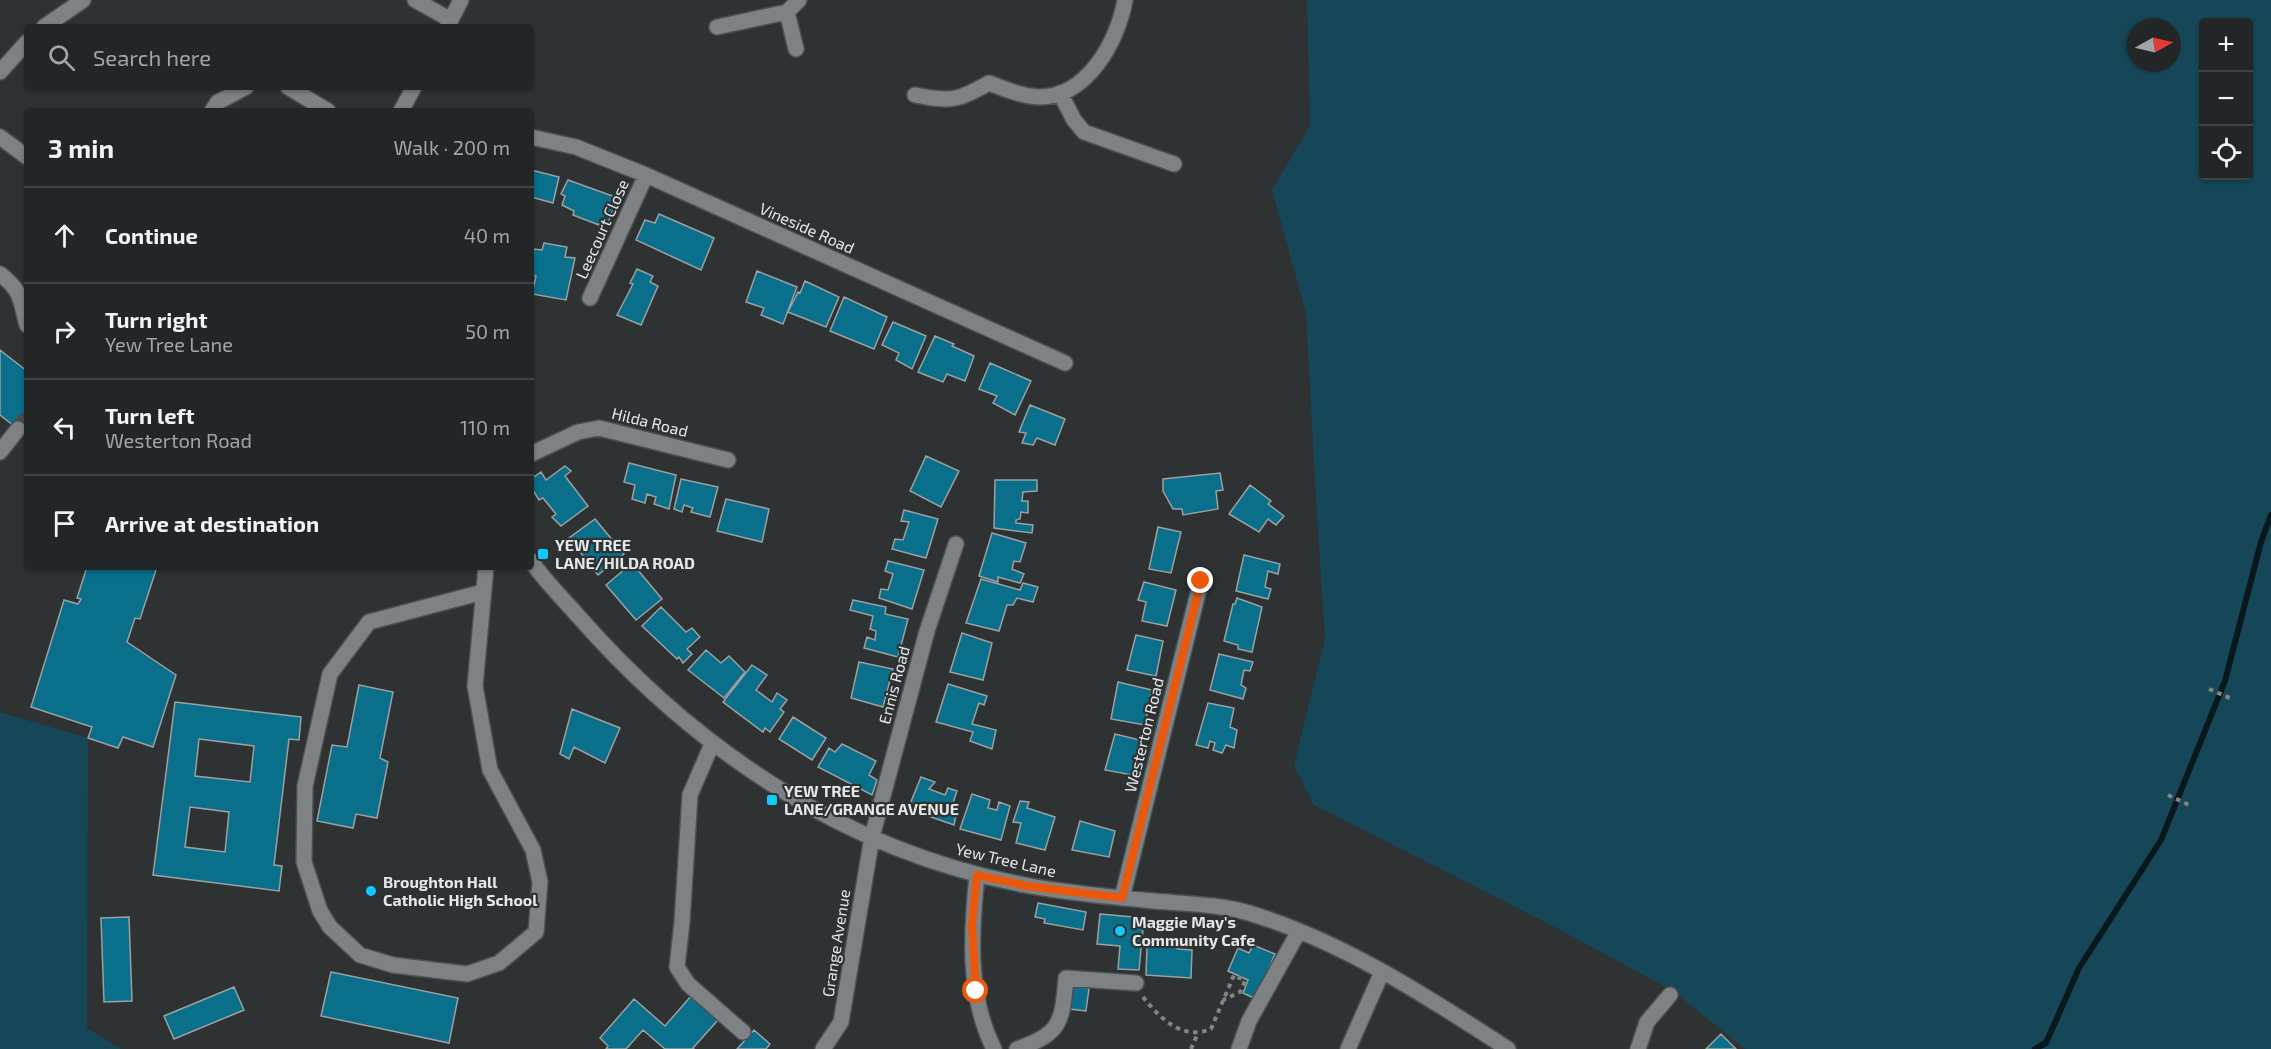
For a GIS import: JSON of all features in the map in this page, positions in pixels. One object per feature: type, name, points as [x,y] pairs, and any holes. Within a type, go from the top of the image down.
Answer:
[{"type":"street","points":[[48,24],[83,0]]},
{"type":"street","points":[[415,0],[449,23],[461,0]]},
{"type":"street","points":[[717,27],[787,12],[799,0]]},
{"type":"street","points":[[915,96],[940,100],[962,98],[989,83],[1029,96],[1041,97],[1060,93],[1081,81],[1097,64],[1114,36],[1125,0]]},
{"type":"street","points":[[787,12],[796,49]]},
{"type":"street","points":[[0,72],[24,45]]},
{"type":"street","points":[[214,108],[218,102],[240,90]]},
{"type":"street","points":[[293,90],[323,108]]},
{"type":"street","points":[[405,108],[413,90]]},
{"type":"street","points":[[1060,93],[1074,120],[1084,132],[1174,164]]},
{"type":"street","points":[[0,137],[24,155]]},
{"type":"street","name":"Vineside Road","points":[[534,138],[576,147],[646,175],[1065,363]]},
{"type":"street","name":"Leecourt Close","points":[[590,298],[646,175]]},
{"type":"street","points":[[0,274],[14,285],[19,293],[24,313]]},
{"type":"street","name":"Hilda Road","points":[[534,453],[578,432],[599,428],[728,460]]},
{"type":"street","points":[[0,452],[18,429]]},
{"type":"street","name":"Ennis Road","points":[[872,837],[927,631],[956,544]]},
{"type":"street","name":"Yew Tree Lane","points":[[534,564],[610,652],[659,700],[712,744],[767,782],[823,814],[872,837],[977,875],[1027,886],[1122,898],[1217,906],[1248,913],[1299,931],[1382,972],[1433,1000],[1508,1049]]},
{"type":"street","points":[[483,592],[369,622],[330,674],[305,786],[304,862],[320,911],[330,927],[360,955],[393,965],[467,974],[500,963],[536,932],[540,882],[533,850],[490,770],[475,686],[486,570]]},
{"type":"street","name":"Westerton Road","points":[[1122,898],[1201,581]]},
{"type":"street","points":[[712,744],[690,795],[677,967],[688,984],[742,1032]]},
{"type":"street","name":"Grange Avenue","points":[[823,1049],[841,1022],[872,837]]},
{"type":"street","points":[[977,875],[972,924],[976,991],[989,1040],[994,1049]]},
{"type":"street","points":[[1239,1049],[1249,1021],[1299,931]]},
{"type":"street","points":[[1348,1049],[1382,972]]},
{"type":"street","points":[[1017,1049],[1044,1036],[1058,1025],[1063,1014],[1066,978],[1136,983]]},
{"type":"street","points":[[1638,1049],[1647,1022],[1670,995]]},
{"type":"path","points":[[2209,689],[2230,698]]},
{"type":"path","points":[[2168,795],[2189,805]]},
{"type":"path","points":[[1136,983],[1140,994],[1170,1025],[1198,1033],[1211,1029],[1223,999],[1234,975],[1245,981],[1240,992],[1223,999]]},
{"type":"path","points":[[1191,1049],[1198,1033]]},
{"type":"shaded area","points":[[1307,0],[2271,0],[2271,1049],[1745,1049],[1673,991],[1551,925],[1314,805],[1294,766],[1325,638],[1306,313],[1272,190],[1310,126]]},
{"type":"shaded area","points":[[0,712],[88,738],[87,1028],[121,1049],[0,1049]]},
{"type":"building","points":[[534,171],[559,177],[553,203],[534,198]]},
{"type":"building","points":[[568,180],[618,198],[608,223],[601,220],[599,225],[573,215],[574,211],[562,205],[565,196],[561,194]]},
{"type":"building","points":[[659,214],[714,238],[701,270],[636,240],[645,220],[655,223]]},
{"type":"building","points":[[544,243],[567,247],[565,257],[575,258],[566,300],[534,294],[536,276],[534,276],[534,249],[542,250]]},
{"type":"building","points":[[637,269],[653,276],[650,282],[658,286],[641,325],[617,315],[633,284],[630,283]]},
{"type":"building","points":[[757,271],[797,287],[783,324],[761,315],[764,308],[746,302]]},
{"type":"building","points":[[805,281],[839,297],[826,327],[788,312]]},
{"type":"building","points":[[844,297],[887,317],[874,349],[830,331]]},
{"type":"building","points":[[893,322],[926,336],[912,369],[896,360],[899,353],[882,345]]},
{"type":"building","points":[[935,336],[974,356],[965,381],[947,374],[943,382],[918,372]]},
{"type":"building","points":[[0,350],[24,369],[24,434],[0,415]]},
{"type":"building","points":[[990,363],[1031,381],[1015,415],[993,403],[997,396],[979,389]]},
{"type":"building","points":[[1030,405],[1065,419],[1055,445],[1037,438],[1033,445],[1022,443],[1026,433],[1019,432]]},
{"type":"building","points":[[926,456],[959,471],[941,507],[910,491]]},
{"type":"building","points":[[629,463],[676,475],[669,509],[654,504],[656,497],[647,494],[645,503],[632,499],[635,485],[624,482]]},
{"type":"building","points":[[565,466],[571,471],[565,476],[588,506],[561,526],[552,517],[556,514],[543,498],[539,500],[534,492],[534,477],[541,472],[546,480]]},
{"type":"building","points":[[1220,473],[1223,490],[1216,491],[1218,509],[1183,515],[1182,509],[1173,509],[1163,491],[1163,479]]},
{"type":"building","points":[[681,479],[718,487],[710,517],[691,512],[693,508],[684,505],[682,512],[674,509]]},
{"type":"building","points":[[995,480],[1037,480],[1037,491],[1023,492],[1022,501],[1028,501],[1028,513],[1021,512],[1020,519],[1016,520],[1016,523],[1033,525],[1032,533],[994,528]]},
{"type":"building","points":[[1250,485],[1271,501],[1268,504],[1284,516],[1276,525],[1268,519],[1259,532],[1229,514]]},
{"type":"building","points":[[726,499],[769,509],[762,542],[717,531]]},
{"type":"building","points":[[904,510],[938,519],[926,558],[892,549],[895,539],[903,540],[909,522],[901,521]]},
{"type":"building","points":[[595,519],[624,554],[598,575],[569,538]]},
{"type":"building","points":[[1158,527],[1181,532],[1171,573],[1149,569]]},
{"type":"building","points":[[992,533],[1026,543],[1020,562],[1014,561],[1012,569],[1024,574],[1020,583],[998,577],[998,582],[979,576]]},
{"type":"building","points":[[1244,555],[1280,564],[1278,574],[1268,571],[1265,587],[1271,589],[1268,599],[1236,591]]},
{"type":"building","points":[[888,561],[924,570],[912,609],[879,598],[881,589],[888,590],[893,574],[885,571]]},
{"type":"building","points":[[632,563],[662,599],[636,620],[606,585]]},
{"type":"building","points":[[86,570],[156,570],[140,619],[135,618],[127,642],[176,675],[153,747],[123,737],[118,748],[88,738],[92,727],[31,707],[64,600],[78,604],[81,599],[77,598]]},
{"type":"building","points":[[981,579],[1020,590],[1023,583],[1038,587],[1033,602],[1017,598],[1013,605],[1007,605],[999,631],[966,623]]},
{"type":"building","points":[[1144,582],[1176,590],[1167,626],[1142,621],[1146,602],[1138,600]]},
{"type":"building","points":[[1237,598],[1262,607],[1252,652],[1238,649],[1238,645],[1224,641],[1233,604]]},
{"type":"building","points":[[853,600],[886,607],[885,614],[908,619],[898,657],[864,648],[867,637],[875,640],[876,631],[870,629],[873,616],[850,610]]},
{"type":"building","points":[[661,607],[686,632],[692,628],[700,637],[687,649],[692,654],[683,663],[642,626]]},
{"type":"building","points":[[962,633],[992,643],[983,680],[950,672]]},
{"type":"building","points":[[1136,635],[1163,641],[1156,676],[1127,670]]},
{"type":"building","points":[[706,650],[721,663],[729,656],[745,672],[724,698],[688,670]]},
{"type":"building","points":[[1219,654],[1253,662],[1250,671],[1244,670],[1241,685],[1246,688],[1243,699],[1210,690]]},
{"type":"building","points":[[859,662],[893,669],[883,707],[851,698]]},
{"type":"building","points":[[752,665],[767,675],[756,690],[772,702],[777,693],[787,700],[780,709],[784,712],[770,732],[765,728],[763,732],[723,702]]},
{"type":"building","points":[[1118,682],[1152,690],[1145,725],[1111,719]]},
{"type":"building","points":[[948,684],[987,696],[984,705],[979,703],[972,724],[996,730],[992,749],[970,741],[973,732],[936,722]]},
{"type":"building","points":[[359,685],[393,692],[380,758],[388,762],[377,818],[356,814],[353,828],[317,821],[332,745],[347,747]]},
{"type":"building","points":[[175,702],[301,717],[299,740],[289,739],[274,865],[282,866],[279,891],[153,875]],"holes":[[[199,739],[254,746],[250,782],[195,776]],[[190,807],[229,812],[225,852],[185,847]]]},
{"type":"building","points":[[1208,703],[1234,708],[1230,727],[1237,730],[1234,748],[1226,745],[1222,753],[1213,750],[1215,743],[1210,741],[1208,748],[1196,745]]},
{"type":"building","points":[[572,709],[620,728],[605,763],[574,747],[569,759],[560,754]]},
{"type":"building","points":[[793,717],[826,738],[812,760],[779,739]]},
{"type":"building","points":[[1115,734],[1140,740],[1132,775],[1105,770]]},
{"type":"building","points":[[842,744],[876,761],[869,775],[877,780],[872,795],[818,767],[829,748],[835,752]]},
{"type":"building","points":[[921,777],[935,782],[929,789],[945,795],[948,788],[957,791],[951,809],[957,810],[954,825],[908,809]]},
{"type":"building","points":[[972,794],[990,800],[988,808],[997,810],[999,802],[1010,806],[1001,840],[960,829]]},
{"type":"building","points":[[1020,801],[1029,802],[1027,808],[1055,817],[1045,850],[1016,843],[1021,823],[1013,822]]},
{"type":"building","points":[[1080,821],[1115,831],[1109,857],[1072,850]]},
{"type":"building","points":[[1038,903],[1086,912],[1083,930],[1044,923],[1045,919],[1035,917]]},
{"type":"building","name":"Maggie May's Community Cafe","points":[[1100,914],[1144,918],[1139,970],[1118,969],[1120,946],[1097,944]]},
{"type":"building","points":[[129,917],[132,1001],[104,1002],[101,918]]},
{"type":"building","points":[[1169,943],[1178,949],[1192,950],[1191,978],[1146,975],[1147,946],[1160,947]]},
{"type":"building","points":[[1253,945],[1275,954],[1256,999],[1243,993],[1248,980],[1228,971],[1238,948],[1249,953]]},
{"type":"building","points":[[331,972],[458,998],[449,1043],[321,1016]]},
{"type":"building","points":[[1072,986],[1089,988],[1086,1011],[1069,1009]]},
{"type":"building","points":[[234,987],[244,1010],[174,1039],[164,1016]]},
{"type":"building","points":[[691,996],[718,1020],[694,1049],[665,1049],[643,1030],[626,1049],[606,1049],[608,1046],[600,1038],[634,999],[665,1026]]},
{"type":"building","points":[[754,1030],[770,1044],[766,1049],[737,1049]]},
{"type":"building","points":[[1721,1034],[1736,1049],[1706,1049]]},
{"type":"waterway","points":[[2035,1049],[2046,1043],[2079,968],[2161,840],[2225,681],[2261,542],[2271,515]]},
{"type":"tunnel","points":[[18,429],[24,421]]},
{"type":"place","name":"YEW TREE LANE/HILDA ROAD","points":[[543,554]]},
{"type":"place","name":"YEW TREE LANE/GRANGE AVENUE","points":[[772,800]]},
{"type":"place","name":"Broughton Hall Catholic High School","points":[[371,891]]},
{"type":"place","name":"Maggie May's Community Cafe","points":[[1120,931]]},
{"type":"route","points":[[976,991],[972,924],[977,875],[1027,886],[1122,898],[1201,581]]}]
